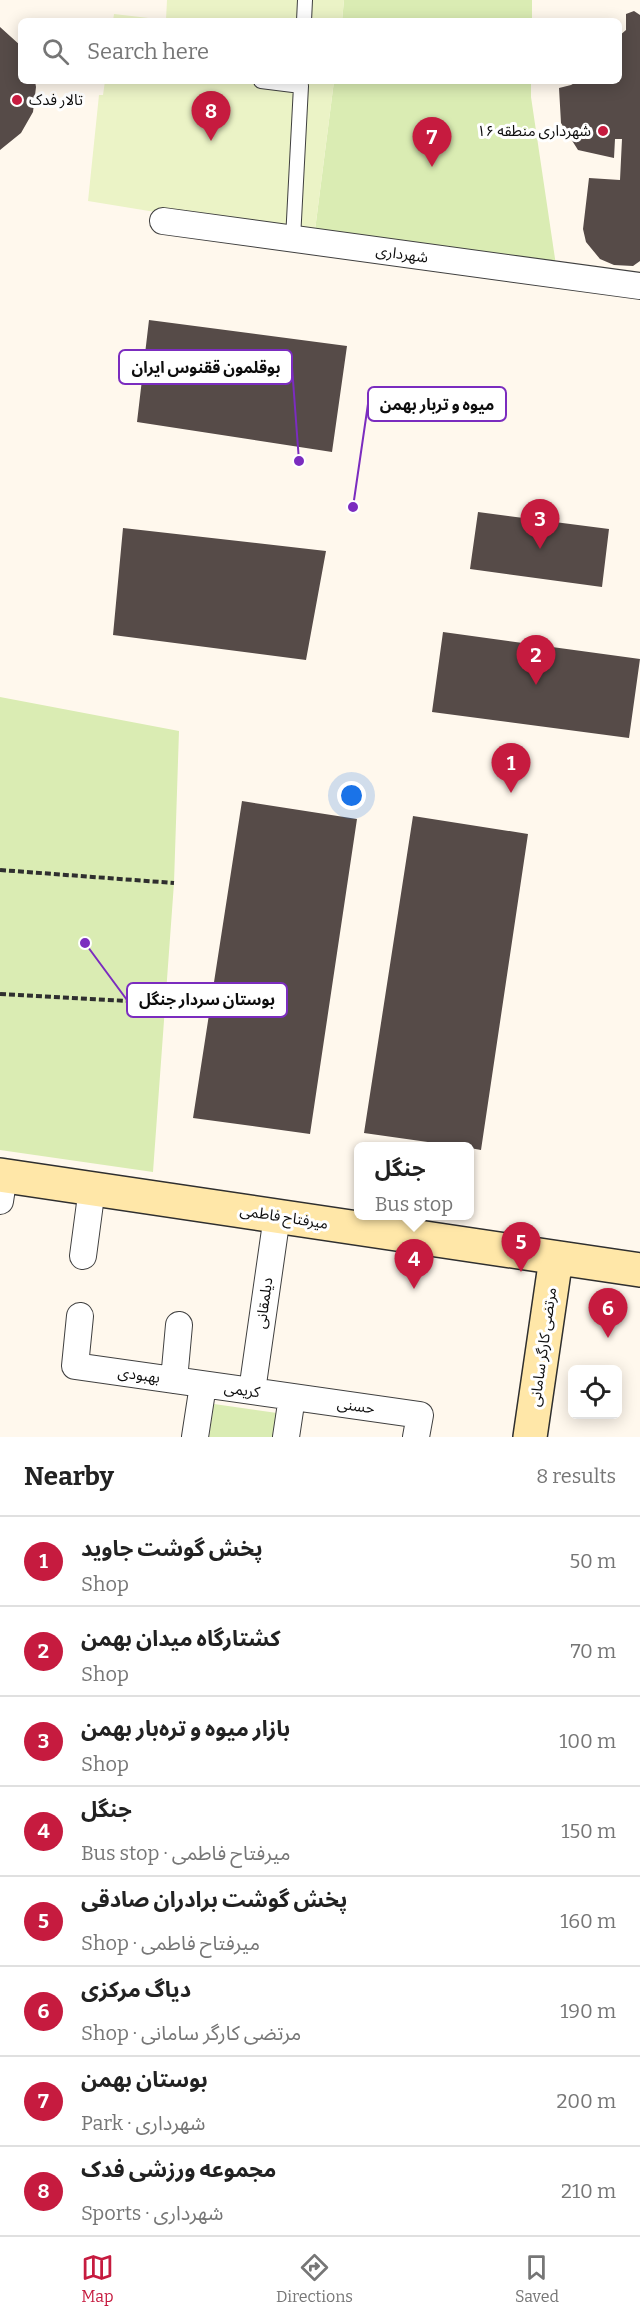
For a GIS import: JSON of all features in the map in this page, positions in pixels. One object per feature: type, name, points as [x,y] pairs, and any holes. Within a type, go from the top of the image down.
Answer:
[{"type":"street","name":"شهرداری","points":[[163,221],[640,286]]},
{"type":"street","name":"میرفتاح فاطمی","points":[[1,1183],[92,1188],[640,1270]]},
{"type":"street","points":[[83,1256],[92,1188]]},
{"type":"street","name":"دیلمقانی","points":[[252,1391],[277,1216]]},
{"type":"street","name":"مرتضی کارگر سامانی","points":[[530,1437],[556,1258]]},
{"type":"street","name":"بهبودی","points":[[80,1316],[75,1366],[203,1385]]},
{"type":"street","points":[[174,1380],[179,1325]]},
{"type":"street","name":"کریمی","points":[[195,1437],[203,1385],[292,1397]]},
{"type":"street","points":[[286,1437],[292,1397]]},
{"type":"street","name":"حسنی","points":[[292,1397],[418,1426]]},
{"type":"lane","points":[[304,18],[305,0]]},
{"type":"lane","points":[[293,239],[301,84]]},
{"type":"path","points":[[0,870],[174,883]]},
{"type":"path","points":[[0,994],[165,1003]]},
{"type":"green space","points":[[167,0],[344,0],[342,18],[166,18]]},
{"type":"green space","points":[[344,0],[532,0],[532,18],[342,18]]},
{"type":"green space","points":[[114,14],[149,18],[113,18]]},
{"type":"green space","points":[[105,84],[334,84],[314,238],[88,201],[99,95],[103,95]]},
{"type":"green space","points":[[334,84],[531,84],[557,272],[314,238]]},
{"type":"green space","points":[[0,697],[179,731],[174,883],[153,1172],[0,1150]]},
{"type":"green space","points":[[214,1404],[277,1413],[273,1437],[209,1437]]},
{"type":"building","name":"شهرداری منطقه ۱۶","points":[[634,11],[640,15],[640,261],[633,266],[614,265],[600,259],[586,242],[583,229],[589,178],[620,180],[622,139],[615,139],[614,158],[578,150],[561,123],[559,88],[573,84],[622,84],[622,33],[626,30],[626,14]]},
{"type":"building","name":"تالار فدک","points":[[0,27],[18,43],[18,84],[36,84],[36,87],[33,112],[21,133],[0,150]]},
{"type":"building","points":[[149,320],[347,346],[332,452],[137,422]]},
{"type":"building","points":[[478,512],[609,529],[602,587],[470,569]]},
{"type":"building","points":[[123,528],[326,551],[306,660],[113,635]]},
{"type":"building","points":[[443,632],[640,659],[629,738],[432,712]]},
{"type":"building","points":[[242,801],[357,819],[310,1134],[193,1118]]},
{"type":"building","points":[[413,816],[528,834],[481,1150],[474,1149],[474,1142],[428,1142],[364,1133]]},
{"type":"place","name":"تالار فدک","points":[[17,100]]},
{"type":"place","name":"شهرداری منطقه ۱۶","points":[[603,131]]},
{"type":"place","name":"مجموعه ورزشی فدک","points":[[211,141]]},
{"type":"place","name":"بوستان بهمن","points":[[432,167]]},
{"type":"place","name":"بوقلمون ققنوس ایران","points":[[299,461]]},
{"type":"place","name":"میوه و تربار بهمن","points":[[353,507]]},
{"type":"place","name":"بازار میوه و تره‌بار بهمن","points":[[540,549]]},
{"type":"place","name":"کشتارگاه میدان بهمن","points":[[536,685]]},
{"type":"place","name":"پخش گوشت جاوید","points":[[511,793]]},
{"type":"place","name":"بوستان سردار جنگل","points":[[85,943]]},
{"type":"place","name":"پخش گوشت برادران صادقی","points":[[521,1272]]},
{"type":"place","name":"جنگل","points":[[414,1289]]},
{"type":"place","name":"دیاگ مرکزی","points":[[608,1338]]}]
